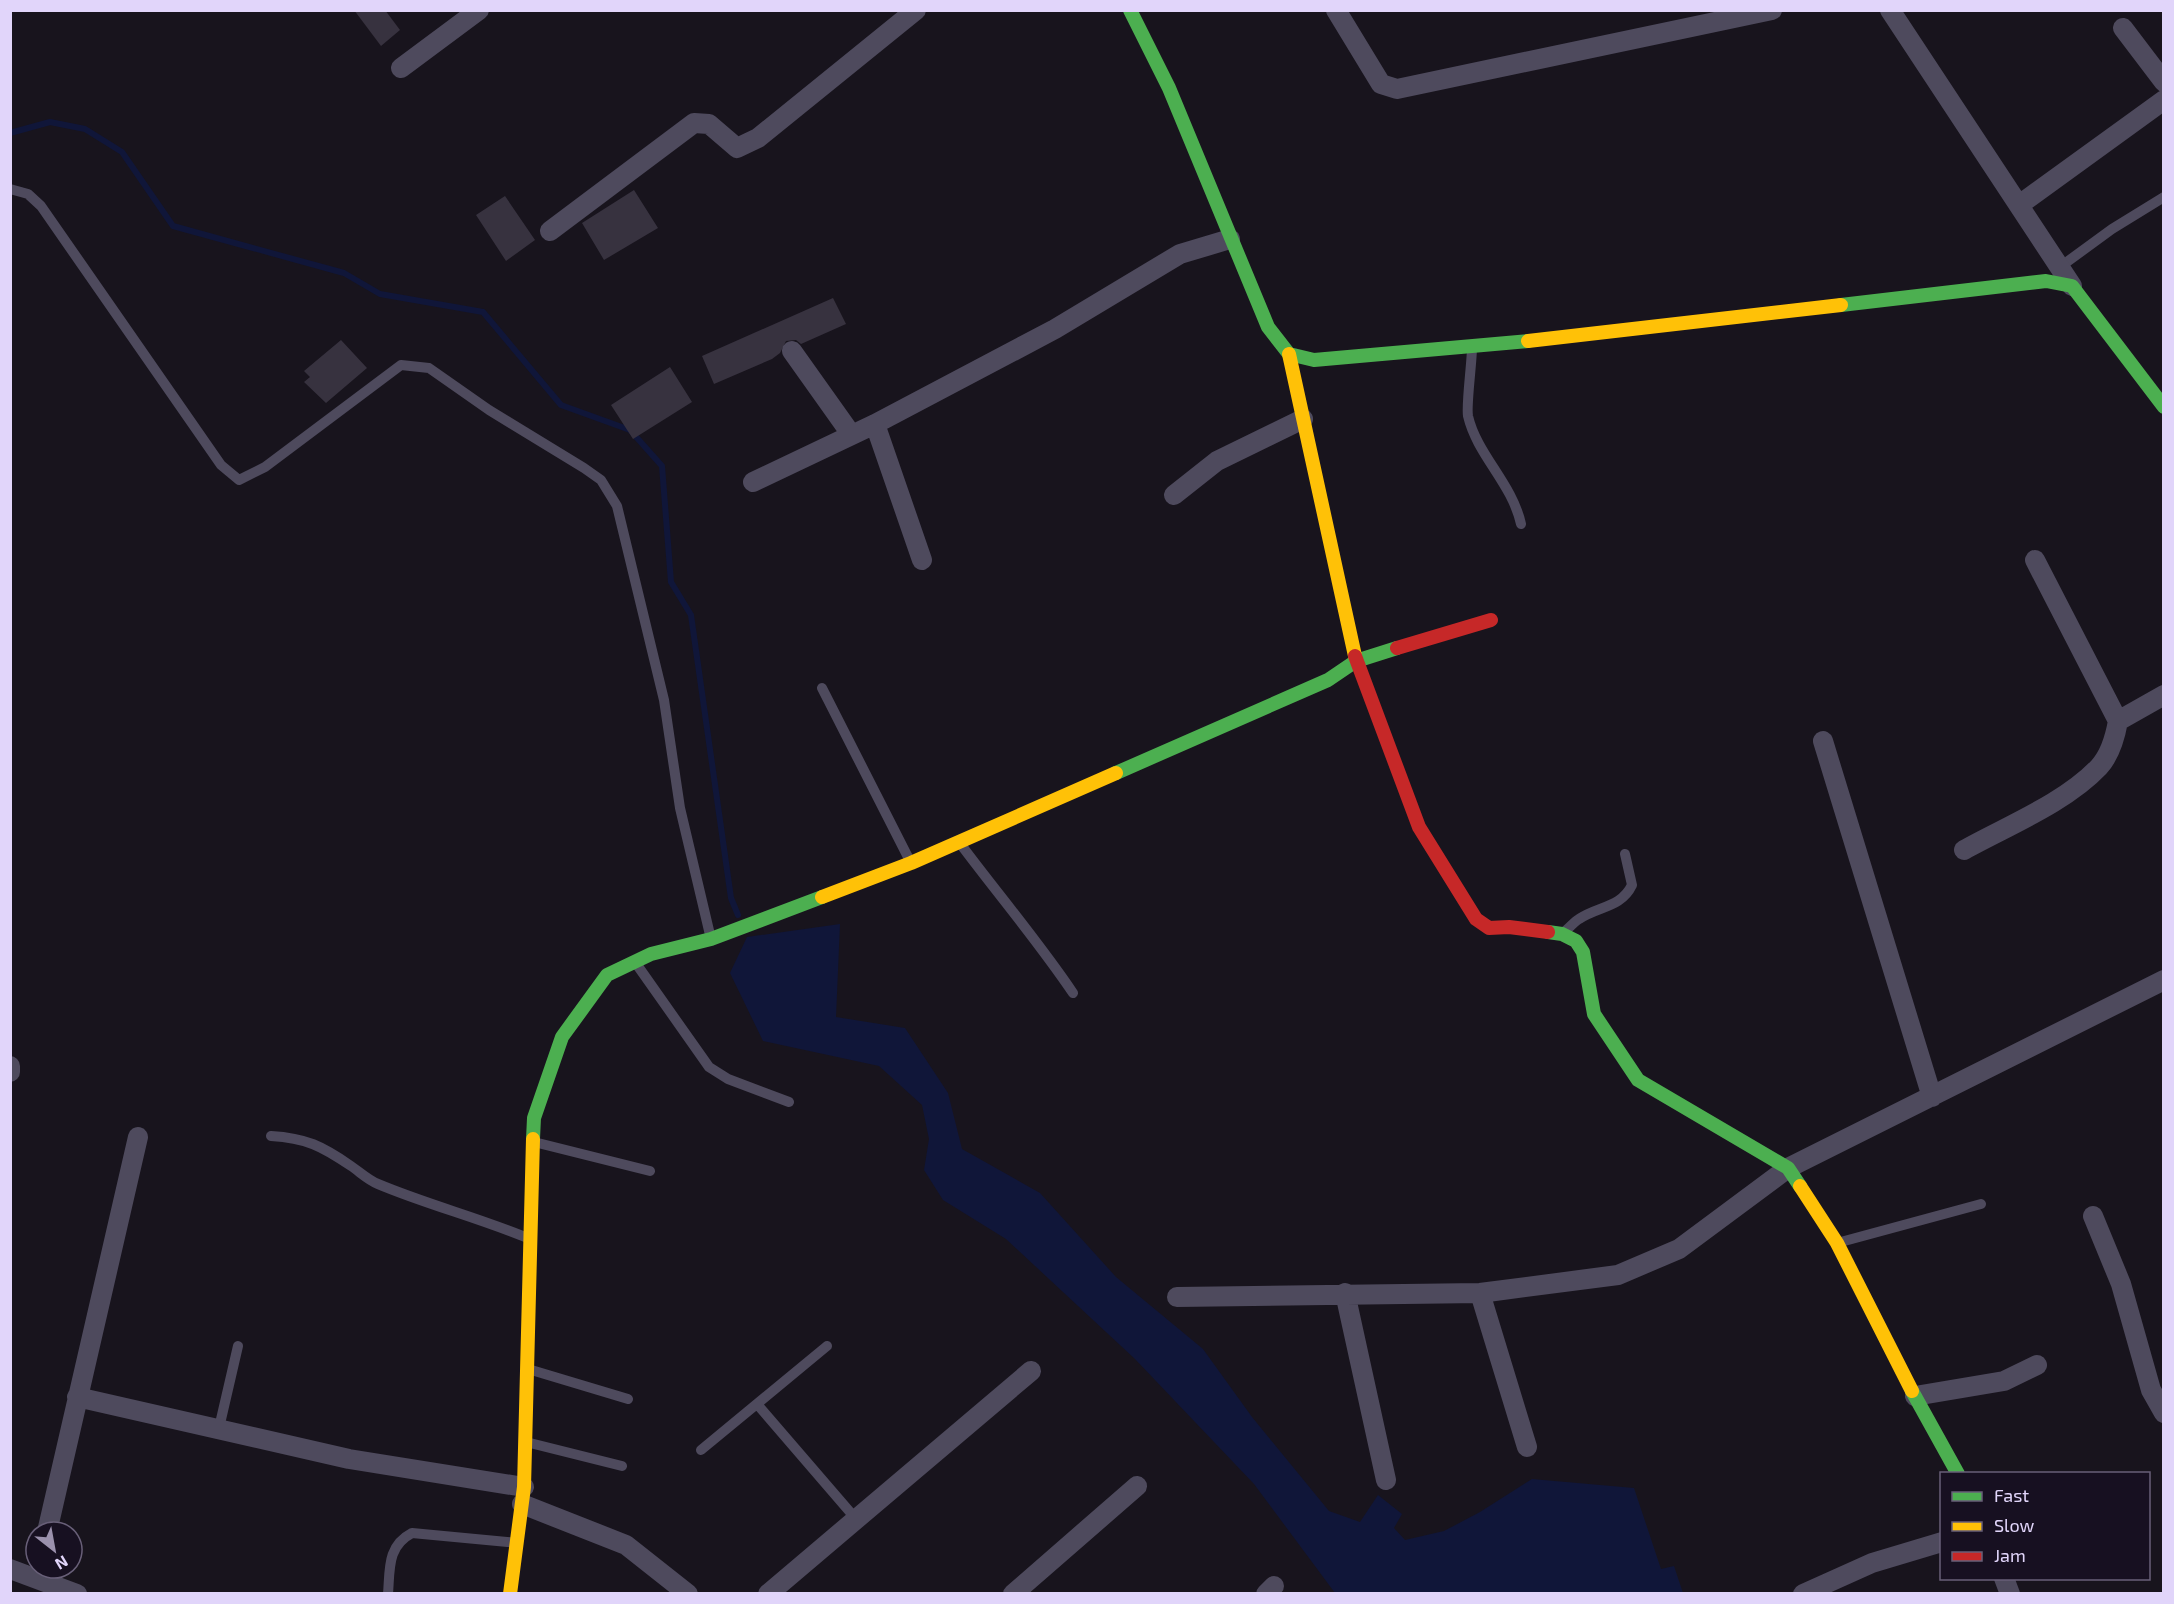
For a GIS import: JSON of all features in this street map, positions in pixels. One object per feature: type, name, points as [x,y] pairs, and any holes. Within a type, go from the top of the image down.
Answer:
[{"type":"street","points":[[401,68],[479,10]]},
{"type":"street","points":[[550,231],[694,123],[709,124],[737,148],[758,138],[916,10]]},
{"type":"street","points":[[1130,10],[1169,88],[1268,327],[1289,354],[1356,661],[1419,827],[1476,919],[1489,928],[1509,927],[1562,934],[1576,941],[1583,952],[1594,1014],[1638,1080],[1788,1168],[1837,1243],[1915,1396],[1957,1472]]},
{"type":"street","points":[[1336,10],[1381,84],[1398,89],[1772,10]]},
{"type":"street","points":[[1890,10],[2072,286],[2163,407]]},
{"type":"street","points":[[2123,28],[2163,82]]},
{"type":"street","points":[[2019,205],[2163,100]]},
{"type":"street","points":[[753,482],[874,424],[1055,329],[1180,254],[1230,239]]},
{"type":"street","points":[[1289,354],[1314,360],[1472,346],[2011,283],[2046,281],[2072,286]]},
{"type":"street","points":[[792,351],[851,434]]},
{"type":"street","points":[[1174,495],[1217,461],[1304,419]]},
{"type":"street","points":[[874,424],[922,560]]},
{"type":"street","points":[[1964,850],[2072,790],[2100,766],[2115,741],[2118,721],[2035,560]]},
{"type":"street","points":[[510,1593],[523,1496],[534,1118],[562,1037],[607,975],[651,954],[711,939],[911,863],[1328,680],[1356,661],[1491,620]]},
{"type":"street","points":[[2118,721],[2163,695]]},
{"type":"street","points":[[1823,741],[1932,1097]]},
{"type":"street","points":[[1177,1297],[1479,1293],[1618,1275],[1679,1249],[1733,1212],[1788,1168],[2163,980]]},
{"type":"street","points":[[10,1066],[10,1072]]},
{"type":"street","points":[[51,1520],[138,1137]]},
{"type":"street","points":[[2093,1216],[2121,1284],[2151,1390],[2163,1413]]},
{"type":"street","points":[[1345,1293],[1386,1480]]},
{"type":"street","points":[[1479,1293],[1527,1447]]},
{"type":"street","points":[[1915,1396],[2004,1381],[2037,1365]]},
{"type":"street","points":[[768,1593],[1030,1371]]},
{"type":"street","points":[[77,1397],[523,1496],[626,1545],[688,1593]]},
{"type":"street","points":[[1013,1593],[1137,1486]]},
{"type":"street","points":[[1803,1593],[1872,1563],[1940,1542]]},
{"type":"street","points":[[50,1580],[77,1593]]},
{"type":"lane","points":[[10,189],[28,194],[41,206],[221,465],[239,480],[265,467],[402,365],[429,368],[489,410],[601,480],[617,506],[664,700],[681,808],[711,939]]},
{"type":"lane","points":[[2060,267],[2112,229],[2163,197]]},
{"type":"lane","points":[[1472,346],[1467,414],[1475,434],[1516,503],[1521,525]]},
{"type":"lane","points":[[822,688],[911,863]]},
{"type":"lane","points":[[959,842],[1023,927],[1045,950],[1073,993]]},
{"type":"lane","points":[[1562,934],[1578,919],[1602,910],[1627,895],[1632,885],[1624,855]]},
{"type":"lane","points":[[635,961],[709,1067],[728,1079],[789,1102]]},
{"type":"lane","points":[[271,1136],[300,1138],[325,1149],[375,1183],[447,1210],[482,1218],[530,1239]]},
{"type":"lane","points":[[533,1142],[650,1171]]},
{"type":"lane","points":[[1837,1243],[1981,1204]]},
{"type":"lane","points":[[219,1428],[238,1346]]},
{"type":"lane","points":[[702,1450],[827,1346]]},
{"type":"lane","points":[[527,1368],[628,1399]]},
{"type":"lane","points":[[757,1404],[856,1520]]},
{"type":"lane","points":[[525,1442],[622,1466]]},
{"type":"lane","points":[[388,1593],[393,1550],[403,1538],[412,1533],[517,1543]]},
{"type":"water","points":[[840,924],[836,1017],[905,1028],[948,1093],[962,1149],[1040,1193],[1116,1277],[1203,1349],[1252,1417],[1329,1511],[1360,1522],[1378,1495],[1402,1514],[1394,1528],[1405,1540],[1444,1531],[1480,1512],[1532,1479],[1634,1488],[1661,1569],[1674,1566],[1683,1593],[1335,1593],[1254,1484],[1135,1359],[1006,1239],[943,1200],[924,1170],[929,1139],[922,1105],[879,1066],[763,1041],[730,973],[747,937]]},
{"type":"building","points":[[354,10],[385,10],[400,30],[381,46]]},
{"type":"building","points":[[634,190],[658,228],[604,260],[582,223]]},
{"type":"building","points":[[505,196],[535,240],[506,261],[476,215]]},
{"type":"building","points":[[833,298],[846,324],[801,344],[796,340],[786,341],[780,353],[772,359],[714,384],[702,356]]},
{"type":"building","points":[[341,340],[367,368],[326,403],[304,382],[310,377],[304,371]]},
{"type":"building","points":[[670,367],[692,402],[633,439],[611,405]]},
{"type":"waterway","points":[[10,133],[50,122],[85,129],[122,152],[173,226],[344,273],[380,294],[483,312],[561,405],[630,430],[662,466],[671,582],[691,615],[731,898],[738,915]]},
{"type":"traffic: fast","points":[[1130,10],[1169,88],[1268,327],[1289,354],[1314,360],[1528,341]]},
{"type":"traffic: fast","points":[[1841,305],[2046,281],[2072,286],[2164,407]]},
{"type":"traffic: fast","points":[[1116,773],[1328,680],[1356,661],[1397,648]]},
{"type":"traffic: fast","points":[[533,1139],[534,1118],[562,1037],[607,975],[651,954],[711,939],[822,897]]},
{"type":"traffic: fast","points":[[1548,932],[1562,934],[1576,941],[1583,952],[1594,1014],[1638,1080],[1788,1168],[1800,1186]]},
{"type":"traffic: fast","points":[[1912,1391],[1957,1472]]},
{"type":"traffic: slow","points":[[1528,341],[1841,305]]},
{"type":"traffic: slow","points":[[1289,354],[1355,656]]},
{"type":"traffic: slow","points":[[822,897],[911,863],[1116,773]]},
{"type":"traffic: slow","points":[[510,1594],[524,1487],[533,1139]]},
{"type":"traffic: slow","points":[[1800,1186],[1837,1243],[1912,1391]]},
{"type":"traffic: jam","points":[[1397,648],[1491,620]]},
{"type":"traffic: jam","points":[[1355,656],[1419,827],[1476,919],[1489,928],[1509,927],[1548,932]]}]
